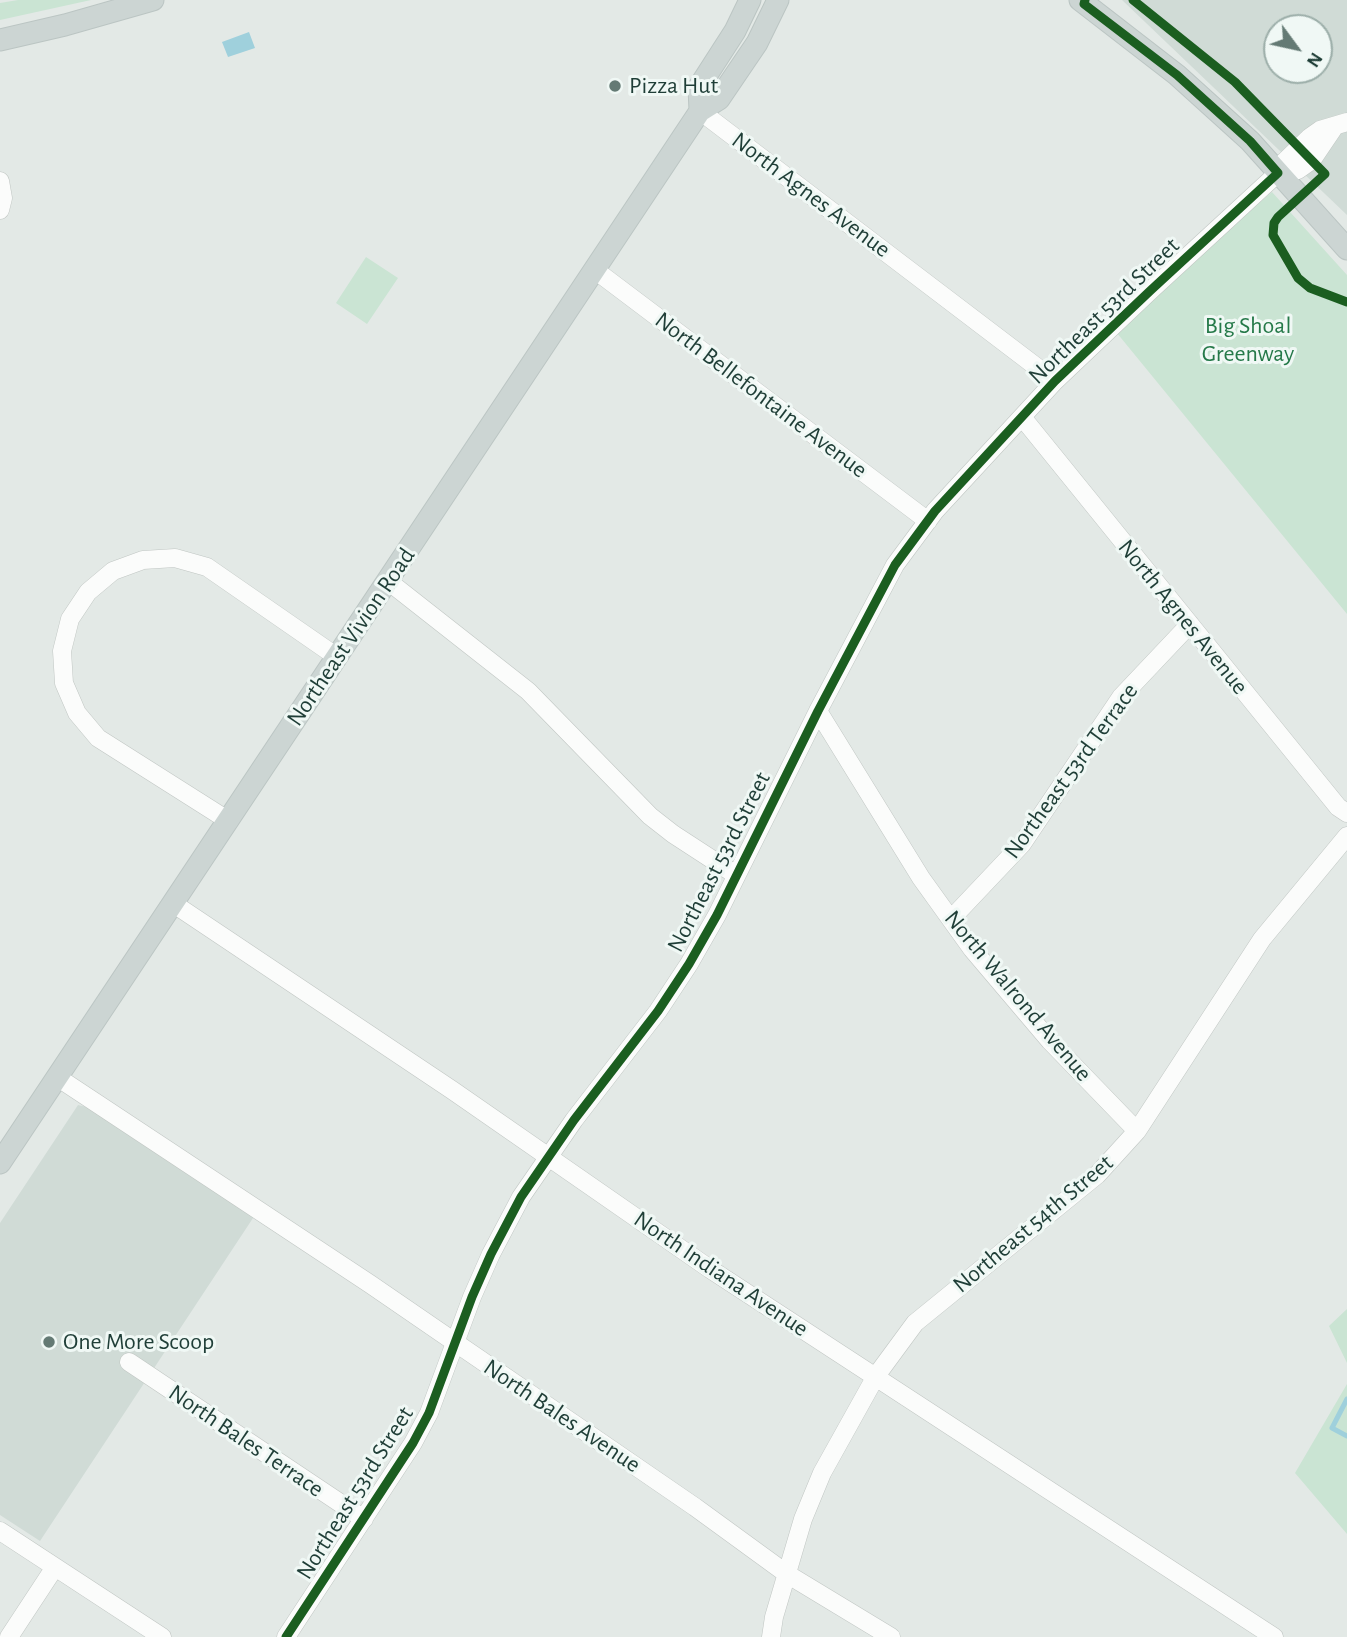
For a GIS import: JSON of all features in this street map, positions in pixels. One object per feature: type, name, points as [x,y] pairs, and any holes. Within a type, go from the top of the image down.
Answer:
[{"type":"main road","points":[[0,40],[153,0]]},
{"type":"main road","name":"Northeast Vivion Road","points":[[701,111],[699,88],[736,31],[750,0]]},
{"type":"main road","name":"Northeast Vivion Road","points":[[0,1163],[701,111],[719,99],[758,43],[778,0]]},
{"type":"main road","points":[[1078,1],[1177,75],[1250,141],[1347,249]]},
{"type":"street","name":"North Agnes Avenue","points":[[701,111],[1055,381]]},
{"type":"street","name":"Northeast 53rd Street","points":[[286,1637],[413,1443],[429,1413],[472,1297],[521,1197],[574,1120],[658,1011],[689,964],[895,565],[928,521],[1055,381],[1278,173],[1283,163],[1310,137],[1320,130],[1341,124]]},
{"type":"street","points":[[0,181],[3,198],[1,210]]},
{"type":"street","name":"North Bellefontaine Avenue","points":[[595,270],[928,521]]},
{"type":"street","name":"North Agnes Avenue","points":[[1022,417],[1338,807],[1347,813]]},
{"type":"street","points":[[229,821],[98,738],[77,713],[64,683],[62,651],[70,619],[88,592],[113,571],[143,560],[175,558],[207,567],[337,657]]},
{"type":"street","points":[[388,581],[528,691],[650,816],[673,834],[737,874]]},
{"type":"street","name":"Northeast 53rd Terrace","points":[[952,918],[1022,844],[1121,697],[1190,624]]},
{"type":"street","name":"North Walrond Avenue","points":[[818,711],[921,878],[952,918],[972,950],[1050,1041],[1137,1131]]},
{"type":"street","name":"Northeast 54th Street","points":[[771,1637],[803,1519],[822,1473],[876,1376],[915,1323],[1097,1175],[1137,1131],[1262,939],[1347,836]]},
{"type":"street","name":"North Indiana Avenue","points":[[174,904],[710,1269],[1274,1637]]},
{"type":"street","name":"North Bales Avenue","points":[[57,1077],[456,1343],[695,1507],[787,1574],[891,1637]]},
{"type":"street","name":"North Bales Terrace","points":[[129,1363],[363,1519]]},
{"type":"street","points":[[0,1531],[162,1637]]},
{"type":"street","points":[[9,1637],[55,1567]]},
{"type":"shaded area","points":[[1122,0],[1347,0],[1347,215]]},
{"type":"shaded area","points":[[78,1105],[87,1107],[255,1215],[40,1541],[0,1515],[0,1223]]},
{"type":"green space","points":[[18,0],[91,0],[0,20],[0,3]]},
{"type":"green space","name":"Big Shoal Greenway","points":[[1272,192],[1347,275],[1347,614],[1112,327]]},
{"type":"green space","points":[[366,257],[398,278],[367,324],[336,303]]},
{"type":"green space","points":[[1347,1309],[1347,1363],[1329,1326]]},
{"type":"green space","points":[[1347,1384],[1347,1534],[1295,1473]]},
{"type":"water","points":[[249,32],[255,48],[228,57],[222,42]]},
{"type":"waterway","points":[[1347,1399],[1332,1428],[1347,1436]]},
{"type":"cycle path","points":[[286,1637],[413,1443],[429,1413],[472,1297],[521,1197],[574,1120],[658,1011],[717,915],[818,711],[895,565],[935,511],[1055,381],[1278,173],[1250,141],[1177,75],[1084,4],[1085,0]]},
{"type":"cycle path","points":[[1133,0],[1235,82],[1325,174],[1278,217],[1274,223],[1273,235],[1298,278],[1310,288],[1347,302]]},
{"type":"place","name":"Pizza Hut","points":[[615,86]]},
{"type":"place","name":"One More Scoop","points":[[49,1342]]}]
